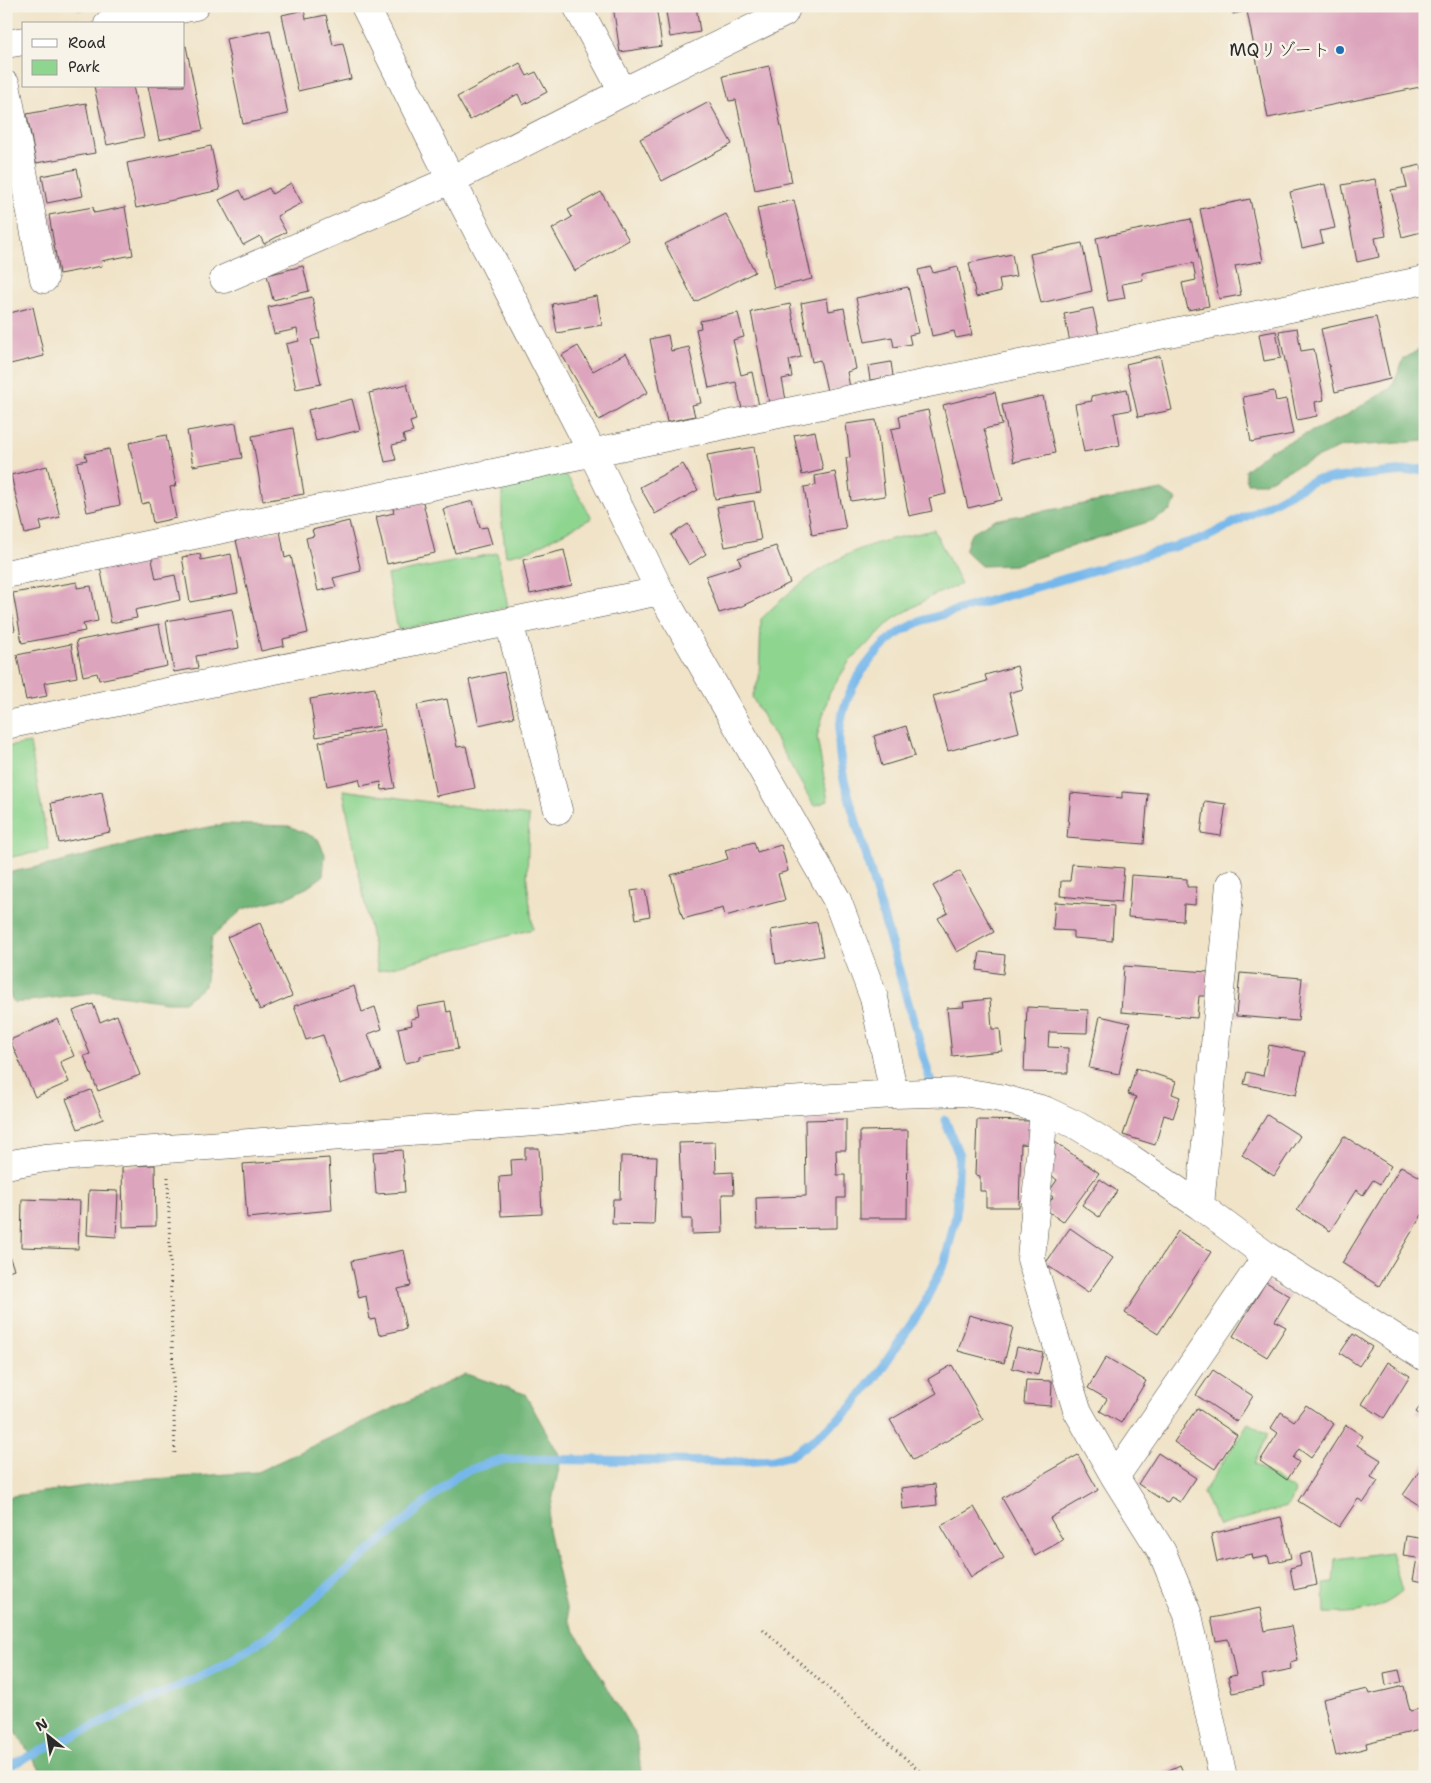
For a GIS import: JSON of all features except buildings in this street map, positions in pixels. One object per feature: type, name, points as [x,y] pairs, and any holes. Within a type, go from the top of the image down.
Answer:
[{"type":"street","points":[[118,22],[195,6]]},
{"type":"street","points":[[365,6],[451,180],[592,452],[660,591],[837,900],[874,998],[894,1094]]},
{"type":"street","points":[[577,6],[623,92]]},
{"type":"street","points":[[224,279],[451,180],[623,92],[784,13],[787,6]]},
{"type":"street","points":[[6,44],[22,41]]},
{"type":"street","points":[[6,85],[44,279]]},
{"type":"street","points":[[6,574],[1425,280]]},
{"type":"street","points":[[6,725],[660,591]]},
{"type":"street","points":[[509,622],[558,810]]},
{"type":"street","points":[[1200,1206],[1230,884]]},
{"type":"street","points":[[6,1165],[45,1158],[562,1120],[634,1111],[894,1094],[963,1092],[1000,1098],[1044,1110],[1078,1126],[1200,1206],[1267,1256],[1425,1357]]},
{"type":"street","points":[[1044,1110],[1031,1260],[1076,1410],[1162,1552],[1188,1616],[1223,1777]]},
{"type":"street","points":[[1115,1477],[1267,1256]]},
{"type":"path","points":[[167,1149],[175,1457]]},
{"type":"path","points":[[763,1628],[926,1777]]},
{"type":"green space","points":[[1418,350],[1425,352],[1425,441],[1341,447],[1264,483],[1247,483],[1245,470],[1269,451],[1343,417],[1391,388],[1404,359]]},
{"type":"green space","points":[[557,470],[567,476],[592,518],[531,550],[506,556],[502,524],[502,485]]},
{"type":"green space","points":[[1162,490],[1177,500],[1170,511],[1154,520],[1014,565],[981,566],[965,551],[971,533],[994,520]]},
{"type":"green space","points":[[934,530],[961,584],[932,596],[892,620],[849,662],[829,694],[817,737],[828,801],[814,806],[752,697],[759,679],[761,619],[798,586],[840,558],[894,538]]},
{"type":"green space","points":[[497,553],[508,607],[398,630],[387,575]]},
{"type":"green space","points":[[30,743],[49,850],[6,858],[6,747]]},
{"type":"green space","points":[[343,790],[529,816],[527,881],[533,929],[378,971]]},
{"type":"green space","points":[[225,824],[289,826],[318,839],[325,854],[323,876],[308,887],[290,896],[243,909],[212,937],[205,986],[184,1002],[166,1002],[98,992],[14,1003],[6,988],[6,873],[58,863],[147,839]]},
{"type":"green space","points":[[466,1374],[525,1394],[561,1458],[547,1525],[569,1621],[636,1737],[642,1777],[45,1777],[13,1728],[6,1724],[6,1497],[123,1481],[257,1472]]},
{"type":"green space","points":[[1248,1423],[1268,1434],[1254,1464],[1295,1491],[1291,1502],[1286,1507],[1219,1526],[1203,1493]]},
{"type":"green space","points":[[1391,1552],[1402,1591],[1384,1603],[1366,1610],[1347,1613],[1325,1613],[1324,1584],[1333,1583],[1335,1559]]},
{"type":"waterway","points":[[930,1079],[844,780],[840,756],[840,726],[843,711],[864,668],[885,644],[897,634],[924,620],[1207,537],[1315,480],[1425,469]]},
{"type":"waterway","points":[[6,1767],[222,1666],[279,1629],[459,1474],[495,1461],[519,1459],[740,1462],[773,1460],[791,1455],[813,1440],[850,1409],[878,1374],[920,1311],[945,1262],[956,1215],[959,1155],[945,1120]]},
{"type":"place","name":"MQリゾート","points":[[1340,50]]}]
